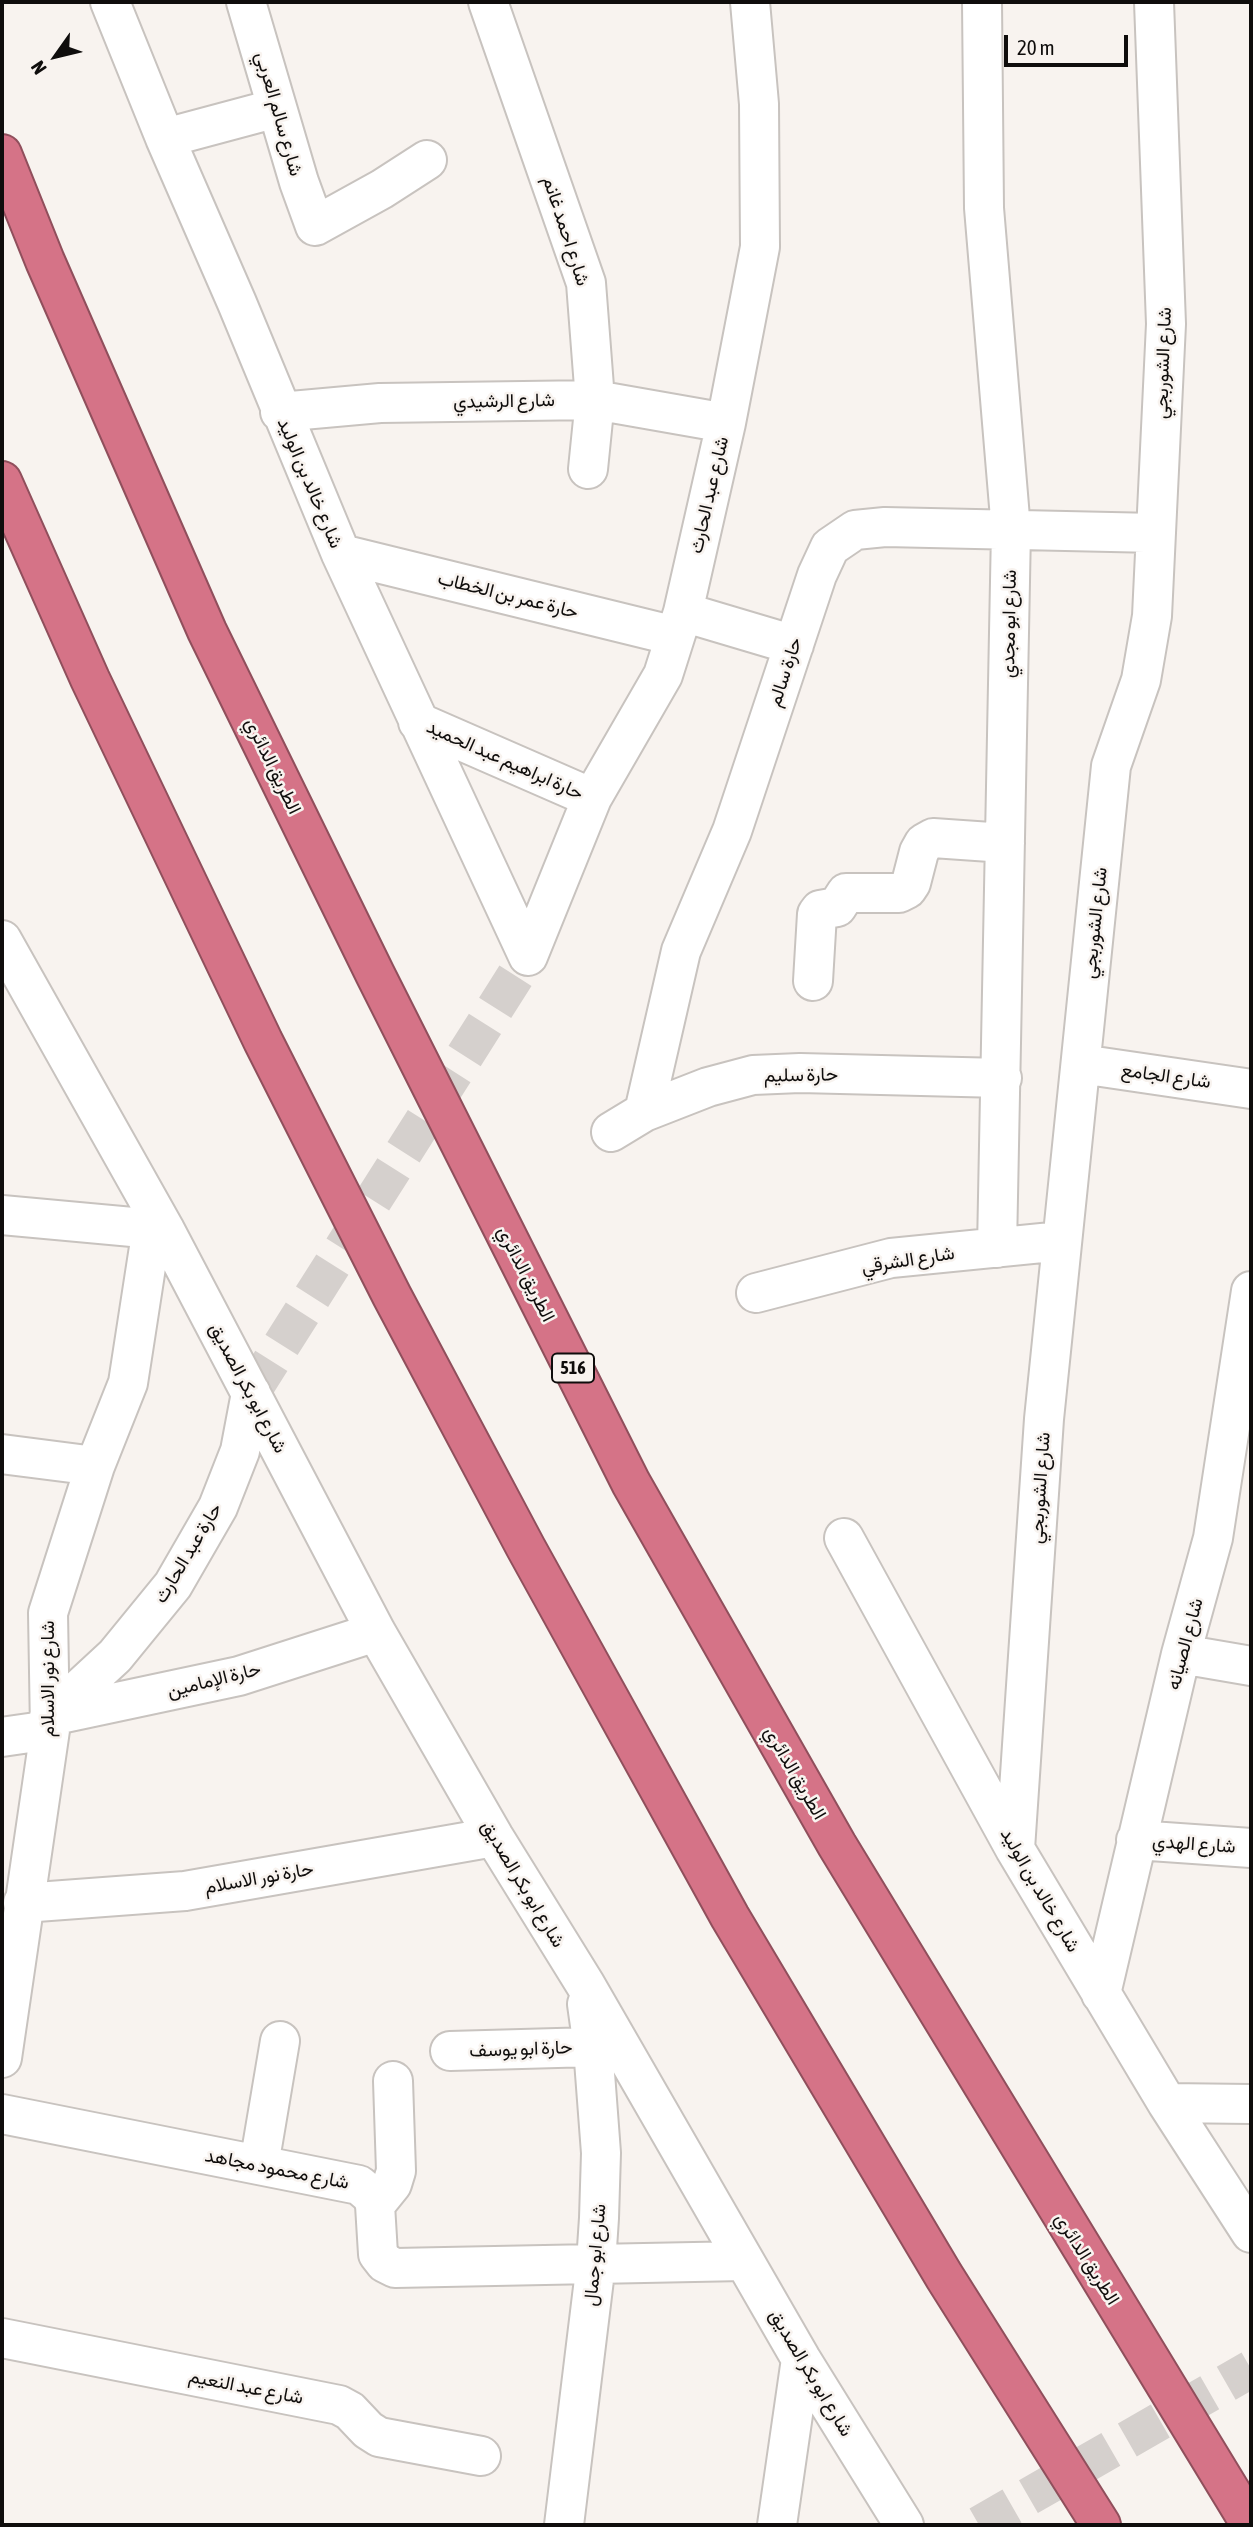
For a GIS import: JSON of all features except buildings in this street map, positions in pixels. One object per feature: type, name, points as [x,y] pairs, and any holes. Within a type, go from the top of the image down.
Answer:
[{"type":"highway","name":"الطريق الدائري","points":[[2,154],[45,261],[207,631],[381,986],[631,1483],[837,1845],[1251,2525]]},
{"type":"highway","points":[[2,481],[90,679],[263,1041],[392,1296],[520,1536],[730,1917],[944,2276],[1101,2525]]},
{"type":"street","name":"شارع خالد بن الوليد","points":[[110,2],[341,554],[528,956]]},
{"type":"street","name":"شارع سالم العربي","points":[[246,2],[299,182],[315,226],[382,189],[426,160]]},
{"type":"street","name":"شارع احمد غانم","points":[[488,2],[586,283],[595,400],[588,469]]},
{"type":"street","name":"شارع عبد الحارث","points":[[528,956],[592,798],[663,675],[679,624],[726,423],[760,247],[759,104],[750,2]]},
{"type":"street","name":"شارع ابو مجدي","points":[[982,2],[984,208],[1011,530],[997,1248]]},
{"type":"street","name":"شارع الشوربجي","points":[[1015,1849],[1044,1419],[1111,766],[1141,680],[1152,616],[1166,324],[1153,2]]},
{"type":"street","points":[[165,138],[277,108]]},
{"type":"street","name":"شارع الرشيدي","points":[[280,412],[380,403],[595,400],[726,423]]},
{"type":"street","name":"حارة سالم","points":[[644,1112],[681,951],[732,831],[817,575],[830,547],[855,530],[885,527],[1156,533]]},
{"type":"street","name":"حارة عمر بن الخطاب","points":[[341,554],[794,645]]},
{"type":"street","name":"حارة ابراهيم عبد الحميد","points":[[418,722],[592,798]]},
{"type":"street","points":[[813,981],[817,914],[820,910],[837,907],[846,892],[899,893],[906,889],[911,883],[919,852],[924,843],[933,838],[1006,843]]},
{"type":"street","name":"شارع ابو بكر الصديق","points":[[2,940],[19,999],[159,1229],[251,1393],[376,1632],[494,1837],[585,1984],[801,2359],[904,2525]]},
{"type":"street","name":"شارع الجامع","points":[[1080,1064],[1251,1088]]},
{"type":"street","name":"حارة سليم","points":[[611,1132],[644,1112],[708,1087],[753,1075],[800,1073],[1002,1078]]},
{"type":"street","points":[[2,1215],[159,1229]]},
{"type":"street","name":"شارع نور الاسلام","points":[[2,2058],[17,1892],[49,1723],[48,1613],[94,1466],[128,1383],[159,1229]]},
{"type":"street","name":"شارع الشرقي","points":[[756,1293],[891,1258],[1062,1241]]},
{"type":"street","name":"شارع الصيانه","points":[[1101,1994],[1181,1654],[1213,1538],[1251,1291]]},
{"type":"street","name":"حارة عبد الحارث","points":[[49,1723],[116,1656],[173,1586],[218,1507],[240,1451],[251,1393]]},
{"type":"street","points":[[2,1454],[94,1466]]},
{"type":"street","name":"شارع خالد بن الوليد","points":[[844,1538],[1015,1849],[1167,2103],[1251,2233]]},
{"type":"street","name":"حارة الإمامين","points":[[2,1737],[239,1676],[376,1632]]},
{"type":"street","points":[[1181,1654],[1251,1666]]},
{"type":"street","name":"حارة نور الاسلام","points":[[17,1892],[185,1891],[494,1837]]},
{"type":"street","name":"شارع الهدي","points":[[1136,1840],[1251,1848]]},
{"type":"street","name":"شارع ابو جمال","points":[[564,2525],[596,2263],[601,2153],[585,1984]]},
{"type":"street","points":[[259,2165],[280,2040]]},
{"type":"street","name":"حارة ابو يوسف","points":[[450,2051],[593,2047]]},
{"type":"street","points":[[393,2081],[396,2171],[392,2184],[375,2205],[379,2254],[384,2263],[395,2268],[744,2261]]},
{"type":"street","points":[[1167,2103],[1251,2104]]},
{"type":"street","name":"شارع محمود مجاهد","points":[[2,2114],[359,2185],[372,2196],[375,2205]]},
{"type":"street","name":"شارع عبد النعيم","points":[[2,2338],[339,2405],[350,2411],[368,2430],[379,2437],[481,2456]]},
{"type":"street","points":[[777,2525],[801,2359]]},
{"type":"tunnel","points":[[251,1393],[528,956]]},
{"type":"tunnel","points":[[979,2525],[1251,2369]]}]
